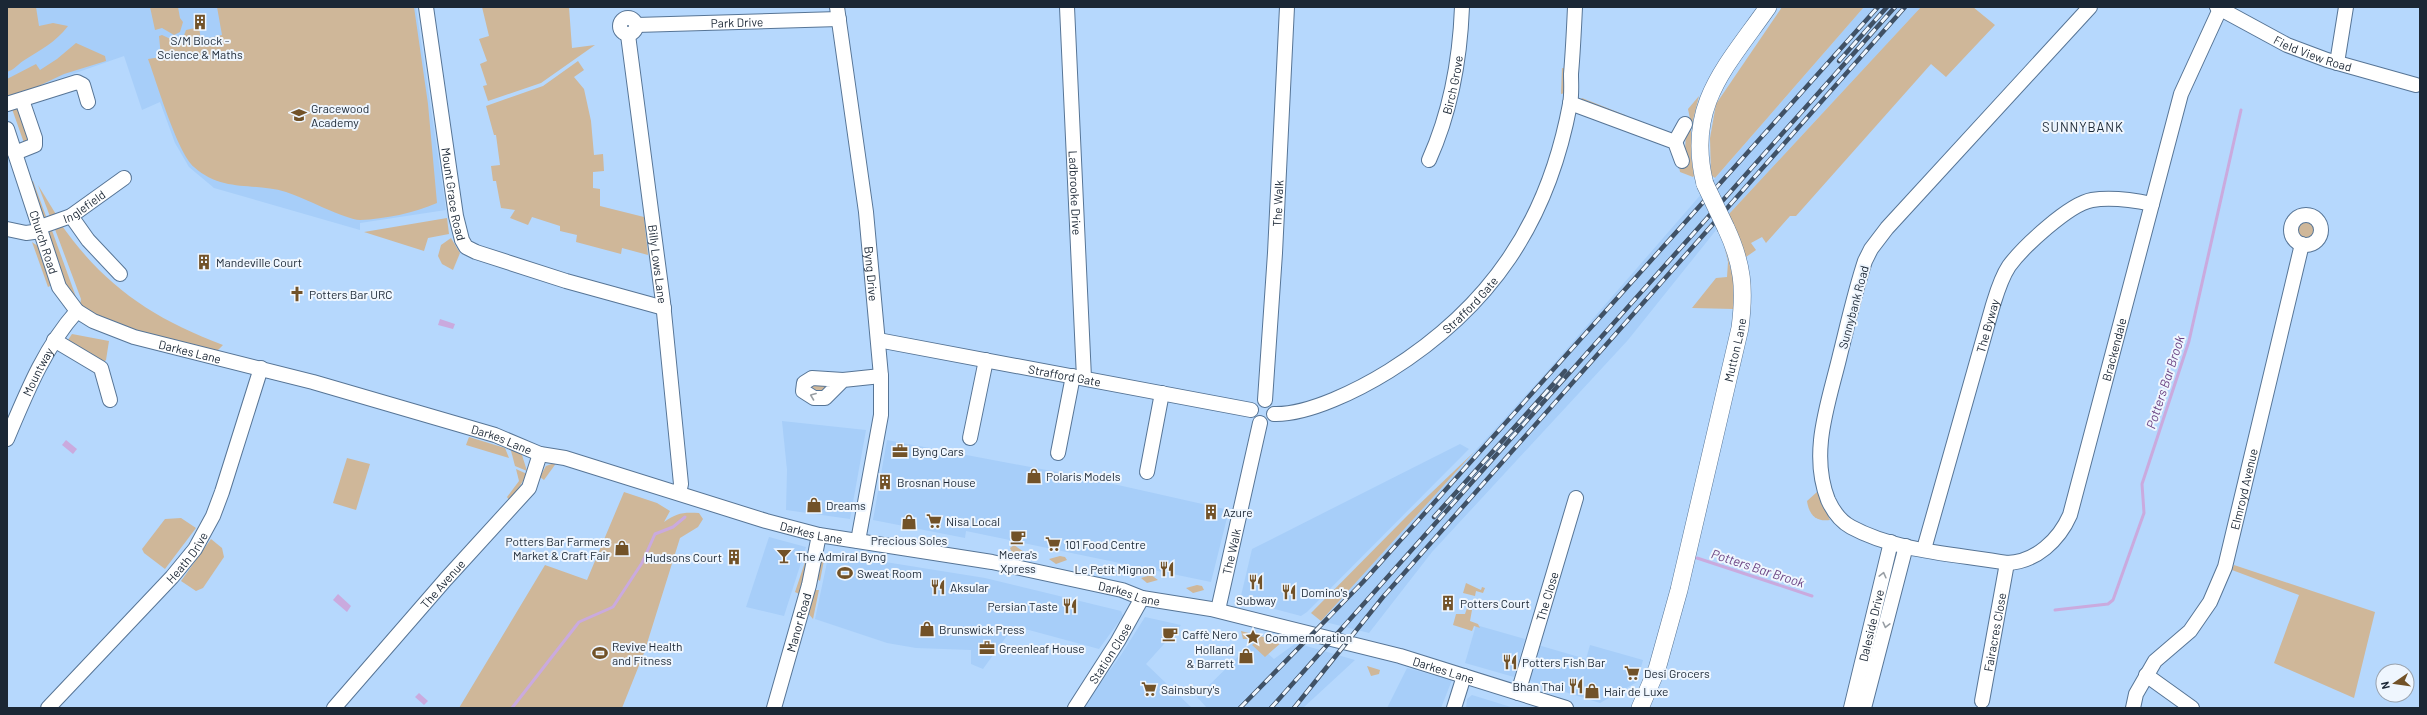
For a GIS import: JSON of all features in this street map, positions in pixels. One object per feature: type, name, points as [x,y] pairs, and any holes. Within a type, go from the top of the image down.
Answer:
[{"type":"main road","name":"Mutton Lane","points":[[1640,708],[1656,669],[1679,590],[1740,328],[1744,298],[1742,272],[1738,257],[1705,184],[1699,152],[1699,134],[1707,99],[1716,82],[1768,7]]},
{"type":"street","name":"Mount Grace Road","points":[[426,7],[456,216],[459,233],[466,246],[500,261],[664,308]]},
{"type":"street","name":"Ladbrooke Drive","points":[[1058,453],[1079,377],[1067,7]]},
{"type":"street","name":"The Walk","points":[[1265,400],[1274,277],[1287,7]]},
{"type":"street","name":"Birch Grove","points":[[1429,160],[1441,133],[1452,95],[1459,58],[1462,7]]},
{"type":"street","name":"Strafford Gate","points":[[1274,414],[1300,411],[1377,379],[1431,343],[1475,301],[1511,257],[1534,219],[1547,187],[1570,103],[1575,7]]},
{"type":"street","name":"Sunnybank Road","points":[[1906,546],[1851,527],[1835,514],[1823,487],[1820,471],[1819,452],[1823,425],[1865,261],[1871,249],[1887,228],[2090,7]]},
{"type":"street","points":[[2337,63],[2346,7]]},
{"type":"street","name":"Field View Road","points":[[2219,8],[2287,45],[2337,63],[2416,85]]},
{"type":"street","name":"Brackendale","points":[[1906,546],[2007,563],[2024,560],[2046,547],[2063,531],[2070,515],[2181,94],[2219,8]]},
{"type":"street","name":"Park Drive","points":[[629,21],[838,13]]},
{"type":"street","name":"Byng Drive","points":[[838,13],[866,212],[881,376],[881,415],[858,541]]},
{"type":"street","name":"Billy Lows Lane","points":[[629,21],[664,308],[681,484],[678,493]]},
{"type":"street","points":[[7,104],[77,82],[83,86],[88,102]]},
{"type":"street","points":[[15,153],[35,145],[35,138],[22,100]]},
{"type":"street","points":[[1570,103],[1676,142]]},
{"type":"street","points":[[1682,161],[1676,142],[1685,124]]},
{"type":"street","name":"Church Road","points":[[7,129],[59,287],[77,311],[113,330]]},
{"type":"street","name":"Inglefield","points":[[7,229],[26,233],[40,229],[70,216],[124,178]]},
{"type":"street","name":"The Byway","points":[[1924,549],[1993,305],[2009,267],[2024,249],[2074,207],[2100,200],[2124,200],[2152,204]]},
{"type":"street","points":[[70,216],[88,240],[120,274]]},
{"type":"street","name":"Elmroyd Avenue","points":[[2133,708],[2136,694],[2155,661],[2190,631],[2210,602],[2225,567],[2302,244]]},
{"type":"street","name":"Mountway","points":[[7,439],[33,378],[54,340],[77,311]]},
{"type":"street","name":"Darkes Lane","points":[[113,330],[261,368],[495,435],[540,454],[565,458],[766,521],[818,535],[992,562],[1122,590],[1142,598],[1218,610],[1400,656],[1566,708]]},
{"type":"street","points":[[54,340],[101,368],[110,400]]},
{"type":"street","name":"Strafford Gate","points":[[878,340],[1251,410]]},
{"type":"street","points":[[970,438],[986,360]]},
{"type":"street","name":"Heath Drive","points":[[48,708],[167,582],[195,549],[213,516],[222,492],[261,368]]},
{"type":"street","points":[[843,380],[881,376]]},
{"type":"street","points":[[1147,472],[1162,394]]},
{"type":"street","points":[[1265,400],[1272,404],[1274,414],[1268,422],[1260,423],[1254,419],[1251,410],[1256,402],[1265,400]]},
{"type":"street","name":"The Walk","points":[[1218,610],[1260,423]]},
{"type":"street","name":"The Avenue","points":[[334,708],[529,488],[540,454]]},
{"type":"street","name":"The Close","points":[[1518,693],[1576,498]]},
{"type":"street","name":"Manor Road","points":[[774,708],[809,585],[818,535]]},
{"type":"street","name":"Daleside Drive","points":[[1851,708],[1891,542]]},
{"type":"street","name":"Daleside Drive","points":[[1864,708],[1906,546]]},
{"type":"street","name":"Fairacres Close","points":[[1982,701],[2007,563]]},
{"type":"street","name":"Station Close","points":[[1075,708],[1114,647],[1142,598]]},
{"type":"street","points":[[2146,675],[2192,708]]},
{"type":"street","points":[[1454,708],[1464,676]]},
{"type":"shaded area","name":"Gracewood Academy","points":[[7,7],[416,7],[446,210],[360,223],[360,230],[214,188],[189,167],[175,143],[160,102],[142,110],[124,56],[7,97]]},
{"type":"shaded area","points":[[7,7],[36,7],[39,26],[53,23],[68,26],[53,42],[7,72]]},
{"type":"shaded area","points":[[150,7],[178,7],[180,18],[183,22],[180,32],[174,35],[162,28],[155,30]]},
{"type":"shaded area","name":"Gracewood Academy","points":[[217,7],[414,7],[428,104],[437,203],[419,210],[399,215],[360,220],[353,219],[286,192],[274,189],[227,184],[205,175],[194,167],[174,133],[148,59],[161,57],[159,36],[162,35],[175,41],[183,38],[186,30],[199,27],[201,40],[222,35]]},
{"type":"shaded area","points":[[482,7],[569,7],[572,48],[595,45],[541,83],[488,101],[483,86],[487,85],[480,64],[487,61],[479,39],[489,36]]},
{"type":"shaded area","points":[[1782,7],[1864,7],[1715,178],[1711,175],[1710,138],[1716,104]]},
{"type":"shaded area","points":[[1864,7],[1921,7],[1729,214],[1628,340],[1432,552],[1369,633],[1321,621],[1544,375]]},
{"type":"shaded area","points":[[1921,7],[1973,7],[1995,25],[1946,77],[1931,64],[1796,216],[1790,216],[1766,243],[1762,237],[1751,243],[1756,250],[1746,257],[1729,214]]},
{"type":"shaded area","points":[[76,43],[105,56],[106,61],[64,74],[7,101],[7,79],[36,64],[40,70],[57,59]]},
{"type":"shaded area","points":[[578,61],[584,70],[574,77],[584,89],[591,121],[594,155],[603,154],[604,171],[593,172],[593,188],[600,189],[600,206],[644,217],[648,255],[622,248],[621,254],[576,242],[577,235],[560,231],[560,226],[532,217],[528,225],[510,218],[515,210],[501,208],[496,181],[493,181],[491,166],[500,165],[496,135],[494,135],[486,106],[543,86]]},
{"type":"shaded area","points":[[1562,68],[1567,69],[1565,93],[1561,94]]},
{"type":"shaded area","points":[[1699,96],[1692,124],[1691,124],[1688,109]]},
{"type":"shaded area","points":[[1582,98],[1625,115],[1624,117],[1580,101]]},
{"type":"shaded area","points":[[16,104],[32,139],[24,143],[11,106]]},
{"type":"shaded area","points":[[1691,127],[1693,177],[1680,172],[1680,165],[1685,150],[1686,136]]},
{"type":"shaded area","points":[[33,181],[47,219],[43,216],[30,182]]},
{"type":"shaded area","points":[[38,185],[57,216],[51,219]]},
{"type":"shaded area","points":[[447,218],[449,234],[428,238],[424,251],[364,232]]},
{"type":"shaded area","points":[[2302,219],[2310,219],[2316,225],[2316,233],[2310,239],[2302,239],[2296,233],[2296,225]]},
{"type":"shaded area","points":[[60,223],[94,265],[131,298],[197,335],[223,345],[218,350],[213,350],[109,324],[80,305],[81,299],[53,224]]},
{"type":"shaded area","points":[[50,225],[76,297],[76,301],[63,280],[47,233]]},
{"type":"shaded area","points":[[451,238],[460,253],[453,270],[442,264],[438,256],[441,245]]},
{"type":"shaded area","points":[[32,242],[39,247],[52,285],[48,287]]},
{"type":"shaded area","points":[[1724,245],[1733,277],[1734,309],[1692,308],[1716,278],[1727,277],[1728,262]]},
{"type":"shaded area","points":[[440,319],[455,324],[453,329],[438,325]]},
{"type":"shaded area","points":[[72,334],[109,341],[106,360],[103,363],[66,343]]},
{"type":"shaded area","points":[[811,382],[834,382],[825,393],[809,391]]},
{"type":"shaded area","points":[[782,421],[866,430],[850,519],[786,510],[787,470]]},
{"type":"shaded area","points":[[469,437],[505,448],[509,458],[466,445]]},
{"type":"shaded area","points":[[66,440],[77,449],[73,454],[62,445]]},
{"type":"shaded area","points":[[887,440],[1078,476],[1229,510],[1211,582],[966,531],[965,538],[873,520]]},
{"type":"shaded area","points":[[1460,444],[1469,449],[1307,612],[1301,616],[1240,600],[1252,549]]},
{"type":"shaded area","points":[[510,447],[522,455],[527,471],[515,466]]},
{"type":"shaded area","points":[[1474,452],[1321,621],[1311,613],[1408,515]]},
{"type":"shaded area","points":[[347,458],[370,464],[356,510],[333,503]]},
{"type":"shaded area","points":[[557,462],[544,480],[540,477],[546,466]]},
{"type":"shaded area","points":[[516,469],[527,474],[509,500],[507,497],[519,481]]},
{"type":"shaded area","points":[[624,492],[657,503],[670,511],[664,522],[676,515],[684,513],[699,513],[703,519],[698,527],[680,538],[644,653],[622,708],[459,708],[545,565],[587,580]]},
{"type":"shaded area","points":[[1817,492],[1830,520],[1817,519],[1809,510],[1807,501]]},
{"type":"shaded area","points":[[181,518],[196,528],[165,569],[144,553],[142,549],[165,519]]},
{"type":"shaded area","points":[[769,537],[806,547],[784,616],[746,607]]},
{"type":"shaded area","points":[[211,539],[222,548],[224,557],[203,588],[196,591],[181,581]]},
{"type":"shaded area","points":[[1014,545],[1027,554],[1024,557],[1012,552],[1010,548]]},
{"type":"shaded area","points":[[808,553],[805,578],[799,594],[795,592]]},
{"type":"shaded area","points":[[829,553],[985,578],[1121,611],[1123,616],[1099,649],[1014,626],[983,669],[971,664],[971,650],[916,648],[887,643],[815,619]]},
{"type":"shaded area","points":[[1060,556],[1065,557],[1067,560],[1056,564],[1049,559]]},
{"type":"shaded area","points":[[820,559],[824,560],[820,581],[816,578]]},
{"type":"shaded area","points":[[2234,565],[2375,612],[2354,698],[2274,663],[2299,595],[2232,570]]},
{"type":"shaded area","points":[[1151,575],[1158,580],[1147,583],[1141,578]]},
{"type":"shaded area","points":[[1466,583],[1481,590],[1482,587],[1485,588],[1483,593],[1476,591],[1475,596],[1463,593]]},
{"type":"shaded area","points":[[1197,585],[1202,586],[1204,590],[1193,593],[1186,588]]},
{"type":"shaded area","points":[[814,590],[819,590],[813,619],[807,612]]},
{"type":"shaded area","points":[[338,594],[351,606],[347,612],[333,600]]},
{"type":"shaded area","points":[[1467,608],[1472,610],[1470,621],[1478,624],[1480,628],[1474,626],[1472,631],[1453,625],[1456,614],[1465,614]]},
{"type":"shaded area","points":[[1145,617],[1181,625],[1146,664],[1192,708],[1082,708],[1121,655]]},
{"type":"shaded area","points":[[1476,625],[1525,639],[1514,677],[1465,663]]},
{"type":"shaded area","points":[[1241,631],[1282,642],[1265,657],[1252,645],[1256,642],[1253,639],[1243,639]]},
{"type":"shaded area","points":[[1254,641],[1274,659],[1296,643],[1355,660],[1303,708],[1207,708],[1197,697]]},
{"type":"shaded area","points":[[1538,645],[1586,659],[1590,645],[1643,660],[1637,682],[1600,703],[1527,680]]},
{"type":"shaded area","points":[[1367,666],[1380,670],[1379,674],[1371,676]]},
{"type":"shaded area","points":[[1407,668],[1452,680],[1441,708],[1387,708]]},
{"type":"shaded area","points":[[419,693],[428,701],[424,705],[415,697]]},
{"type":"shaded area","points":[[1472,695],[1514,708],[1466,708],[1467,699]]},
{"type":"waterway","name":"Potters Bar Brook","points":[[2055,610],[2108,604],[2113,600],[2144,513],[2142,484],[2189,341],[2241,110]]},
{"type":"waterway","name":"Potters Bar Brook","points":[[512,708],[579,622],[613,607],[642,563],[655,534],[673,527],[685,517]]},
{"type":"waterway","name":"Potters Bar Brook","points":[[1697,558],[1812,596]]},
{"type":"railway","points":[[1240,708],[1363,582],[1878,7]]},
{"type":"railway","points":[[1839,61],[1887,7]]},
{"type":"railway","points":[[1271,708],[1895,7]]},
{"type":"railway","points":[[1294,708],[1383,597],[1905,7]]},
{"type":"railway","points":[[1434,517],[1565,371]]},
{"type":"place","name":"S/M Block - Science & Maths","points":[[200,22]]},
{"type":"place","name":"Gracewood Academy","points":[[299,115]]},
{"type":"place","name":"Mandeville Court","points":[[204,262]]},
{"type":"place","name":"Potters Bar URC","points":[[297,294]]},
{"type":"place","name":"Byng Cars","points":[[900,451]]},
{"type":"place","name":"Polaris Models","points":[[1034,476]]},
{"type":"place","name":"Brosnan House","points":[[885,482]]},
{"type":"place","name":"Dreams","points":[[814,505]]},
{"type":"place","name":"Azure","points":[[1211,512]]},
{"type":"place","name":"Nisa Local","points":[[934,521]]},
{"type":"place","name":"Precious Soles","points":[[909,522]]},
{"type":"place","name":"Meera's Xpress","points":[[1018,537]]},
{"type":"place","name":"101 Food Centre","points":[[1053,544]]},
{"type":"place","name":"Potters Bar Farmers Market & Craft Fair","points":[[622,548]]},
{"type":"place","name":"The Admiral Byng","points":[[784,556]]},
{"type":"place","name":"Hudsons Court","points":[[734,557]]},
{"type":"place","name":"Le Petit Mignon","points":[[1167,569]]},
{"type":"place","name":"Sweat Room","points":[[845,573]]},
{"type":"place","name":"Subway","points":[[1256,582]]},
{"type":"place","name":"Aksular","points":[[938,587]]},
{"type":"place","name":"Domino's","points":[[1289,592]]},
{"type":"place","name":"Potters Court","points":[[1448,603]]},
{"type":"place","name":"Persian Taste","points":[[1070,606]]},
{"type":"place","name":"Brunswick Press","points":[[927,629]]},
{"type":"place","name":"Caffè Nero","points":[[1170,634]]},
{"type":"place","name":"Commemoration","points":[[1253,637]]},
{"type":"place","name":"Greenleaf House","points":[[987,648]]},
{"type":"place","name":"Revive Health and Fitness","points":[[600,653]]},
{"type":"place","name":"Holland & Barrett","points":[[1246,656]]},
{"type":"place","name":"Potters Fish Bar","points":[[1510,662]]},
{"type":"place","name":"Desi Grocers","points":[[1632,673]]},
{"type":"place","name":"Bhan Thai","points":[[1576,686]]},
{"type":"place","name":"Sainsbury's","points":[[1149,689]]},
{"type":"place","name":"Hair de Luxe","points":[[1592,691]]},
{"type":"district","name":"SUNNYBANK","points":[[2083,127]]}]
